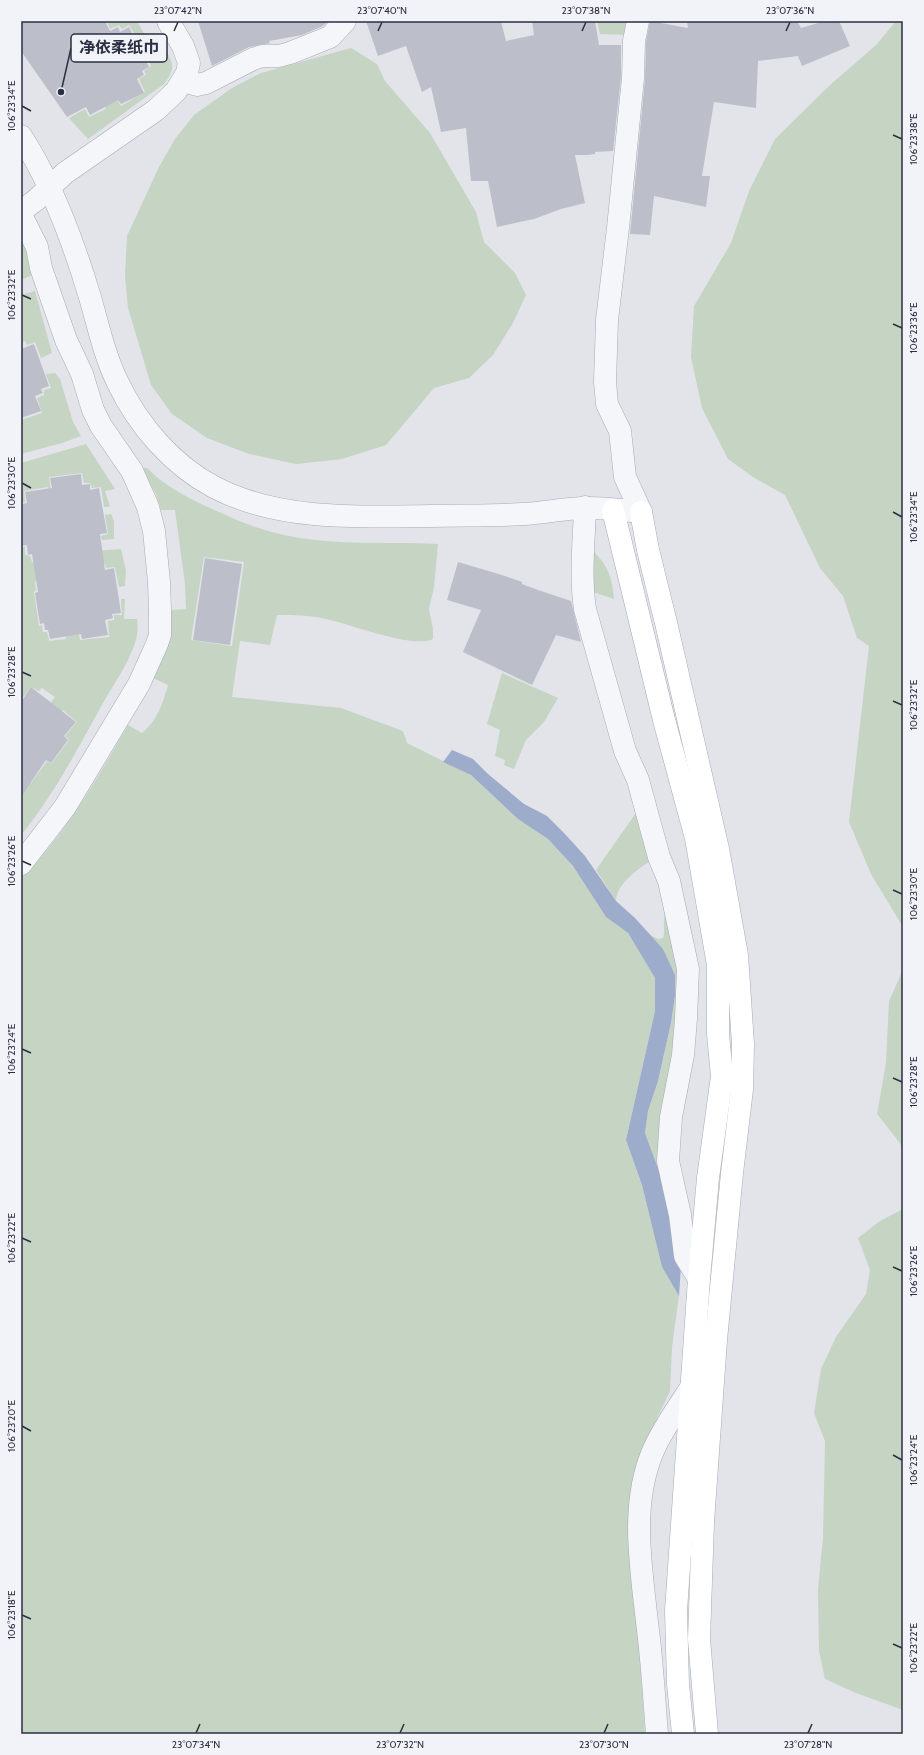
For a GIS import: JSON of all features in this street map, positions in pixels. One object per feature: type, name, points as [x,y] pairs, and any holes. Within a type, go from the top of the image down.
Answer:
[{"type":"street","points":[[21,211],[79,162],[167,102],[183,81],[189,63],[187,55],[168,21]]},
{"type":"street","points":[[183,81],[197,85],[206,83],[257,57],[271,54],[279,56],[290,53],[330,37],[345,21]]},
{"type":"street","points":[[638,21],[634,42],[633,78],[616,255],[607,320],[605,382],[607,404],[620,431],[625,477],[641,512],[648,550],[718,849],[737,955],[743,1044],[742,1089],[732,1173],[718,1325],[703,1522],[698,1639],[707,1734]]},
{"type":"street","points":[[21,136],[37,160],[76,254],[116,381],[147,430],[166,452],[208,484],[230,494],[256,503],[312,514],[343,516],[524,514],[585,508],[641,512]]},
{"type":"street","points":[[21,215],[37,247],[41,268],[62,328],[82,374],[93,410],[101,426],[132,471],[148,507],[154,531],[159,582],[160,635],[139,684],[65,807],[21,864]]},
{"type":"street","points":[[585,508],[582,556],[585,609],[625,751],[638,780],[659,857],[669,882],[688,969],[683,1048],[671,1117],[668,1161],[678,1201],[686,1256],[699,1279]]},
{"type":"street","points":[[613,510],[664,720],[696,838],[718,965],[718,1034],[722,1076],[708,1178],[699,1279],[692,1386],[680,1526],[676,1611],[678,1684],[683,1734]]},
{"type":"street","points":[[657,1734],[647,1622],[642,1585],[639,1521],[643,1487],[653,1451],[692,1386]]},
{"type":"green space","points":[[107,21],[137,21],[147,39],[140,43],[129,25],[122,29],[119,25],[110,29]]},
{"type":"green space","points":[[597,21],[632,21],[628,35],[600,34]]},
{"type":"green space","points":[[896,21],[903,21],[903,927],[871,874],[849,822],[869,646],[857,638],[843,596],[820,568],[785,495],[753,477],[728,459],[702,408],[691,357],[694,306],[731,243],[749,191],[775,139],[829,86],[876,45]]},
{"type":"green space","points":[[162,44],[171,59],[172,64],[171,73],[164,84],[88,139],[69,118],[85,109],[89,117],[106,109],[103,102],[115,96],[121,106],[145,92],[139,79],[146,75],[144,71],[151,66],[144,52]]},
{"type":"green space","points":[[351,48],[377,64],[385,81],[430,133],[476,212],[484,242],[515,273],[526,295],[513,323],[493,355],[469,378],[434,388],[386,445],[342,459],[296,464],[249,454],[207,438],[172,414],[151,385],[128,308],[125,276],[127,236],[159,167],[175,139],[194,115],[232,88],[261,73]]},
{"type":"green space","points":[[21,240],[25,245],[32,275],[21,280]]},
{"type":"green space","points":[[35,291],[52,353],[41,358],[35,342],[27,345],[25,341],[21,342],[21,295]]},
{"type":"green space","points":[[55,373],[60,379],[73,422],[81,436],[62,443],[21,454],[21,420],[42,413],[37,398],[44,395],[44,390],[51,388],[46,374]]},
{"type":"green space","points":[[86,444],[115,489],[105,491],[110,507],[104,507],[101,487],[92,488],[90,483],[84,483],[82,473],[49,477],[52,498],[50,498],[48,487],[24,491],[25,502],[21,502],[21,463]]},
{"type":"green space","points":[[144,468],[147,468],[182,494],[221,513],[246,524],[292,537],[334,542],[438,544],[434,587],[429,609],[433,629],[433,639],[411,641],[381,635],[320,618],[277,615],[270,645],[240,641],[232,697],[341,708],[403,731],[407,743],[471,775],[518,819],[548,839],[573,866],[606,917],[628,933],[655,978],[655,1011],[626,1140],[642,1185],[662,1267],[679,1296],[672,1347],[670,1391],[644,1445],[638,1629],[645,1734],[21,1734],[21,878],[37,862],[66,825],[128,725],[142,733],[156,717],[166,692],[168,685],[153,678],[170,610],[186,609],[185,584],[175,510],[161,510],[156,494],[143,471]],"holes":[[[204,557],[244,562],[232,646],[191,640]]]},
{"type":"green space","points":[[111,514],[114,521],[114,539],[102,540],[101,536],[108,534],[105,515]]},
{"type":"green space","points":[[21,547],[25,547],[25,555],[30,556],[32,562],[53,560],[35,582],[36,590],[34,592],[39,626],[42,625],[43,632],[47,632],[49,641],[66,639],[67,631],[78,629],[80,640],[109,637],[108,621],[114,620],[114,615],[122,615],[121,599],[125,599],[124,619],[137,619],[138,628],[137,637],[129,659],[55,788],[21,835],[21,801],[23,799],[21,797],[21,774],[31,783],[47,761],[51,764],[69,740],[65,736],[77,722],[63,710],[59,716],[44,711],[55,697],[42,688],[39,691],[31,687],[21,700]]},
{"type":"green space","points":[[121,549],[126,571],[125,586],[119,587],[115,567],[106,568],[105,564],[96,564],[94,551]]},
{"type":"green space","points":[[591,549],[605,565],[608,571],[614,599],[590,591]]},
{"type":"green space","points":[[502,673],[558,698],[544,722],[526,740],[514,769],[504,765],[505,760],[495,756],[500,730],[487,724]]},
{"type":"green space","points":[[638,810],[652,860],[624,882],[617,894],[616,901],[596,870]]},
{"type":"green space","points":[[667,909],[680,960],[666,1190],[645,1133],[648,1111],[658,1081],[671,1023],[675,996],[674,975],[663,949],[650,935],[658,939],[663,938],[664,918]]},
{"type":"green space","points":[[903,970],[903,1153],[900,1143],[877,1114],[886,1063],[889,1001]]},
{"type":"green space","points":[[903,1209],[903,1710],[856,1693],[825,1679],[819,1651],[818,1590],[823,1537],[825,1441],[814,1413],[821,1369],[836,1337],[866,1294],[870,1270],[858,1238],[880,1221]]},
{"type":"water","points":[[452,750],[473,759],[488,774],[524,804],[547,816],[564,833],[585,856],[616,901],[635,918],[663,949],[675,975],[675,996],[671,1023],[658,1081],[648,1111],[645,1133],[666,1190],[681,1266],[679,1296],[662,1267],[642,1185],[626,1140],[655,1011],[655,978],[628,933],[606,917],[573,866],[548,839],[518,819],[471,775],[443,762]]},
{"type":"building","points":[[21,21],[105,21],[110,31],[118,27],[120,32],[129,27],[149,67],[142,71],[144,75],[137,79],[144,93],[121,104],[118,100],[90,115],[86,107],[67,117],[21,51]]},
{"type":"building","points":[[198,21],[328,21],[323,26],[302,35],[269,41],[270,43],[249,47],[212,66]]},
{"type":"building","points":[[366,21],[501,21],[506,41],[534,35],[532,21],[595,21],[599,45],[621,45],[621,77],[613,151],[595,152],[595,154],[587,155],[575,155],[585,203],[561,209],[534,219],[497,227],[488,181],[471,181],[466,128],[441,132],[431,87],[422,92],[406,46],[378,56]]},
{"type":"building","points":[[650,21],[688,28],[687,21],[797,21],[801,28],[825,21],[839,21],[850,46],[802,66],[798,56],[758,61],[756,108],[714,102],[702,176],[710,176],[706,207],[654,196],[650,235],[630,234],[645,79],[646,42]]},
{"type":"building","points":[[34,344],[49,386],[41,389],[43,393],[35,396],[41,411],[21,418],[21,349]]},
{"type":"building","points":[[81,474],[82,485],[90,484],[90,490],[99,488],[107,533],[100,534],[105,570],[114,568],[121,613],[112,614],[113,618],[105,620],[108,635],[82,639],[81,634],[50,639],[48,630],[45,630],[44,623],[40,624],[35,593],[38,592],[32,554],[28,555],[27,545],[21,546],[21,504],[27,503],[25,492],[52,488],[50,478]]},
{"type":"building","points":[[205,558],[242,564],[230,645],[193,640]]},
{"type":"building","points":[[458,562],[502,575],[522,582],[522,584],[571,601],[581,642],[556,635],[532,685],[463,652],[481,610],[447,600]]},
{"type":"building","points":[[31,687],[76,722],[64,736],[68,740],[51,763],[46,760],[21,797],[21,702]]},
{"type":"place","name":"净依柔纸巾","points":[[61,92]]}]
